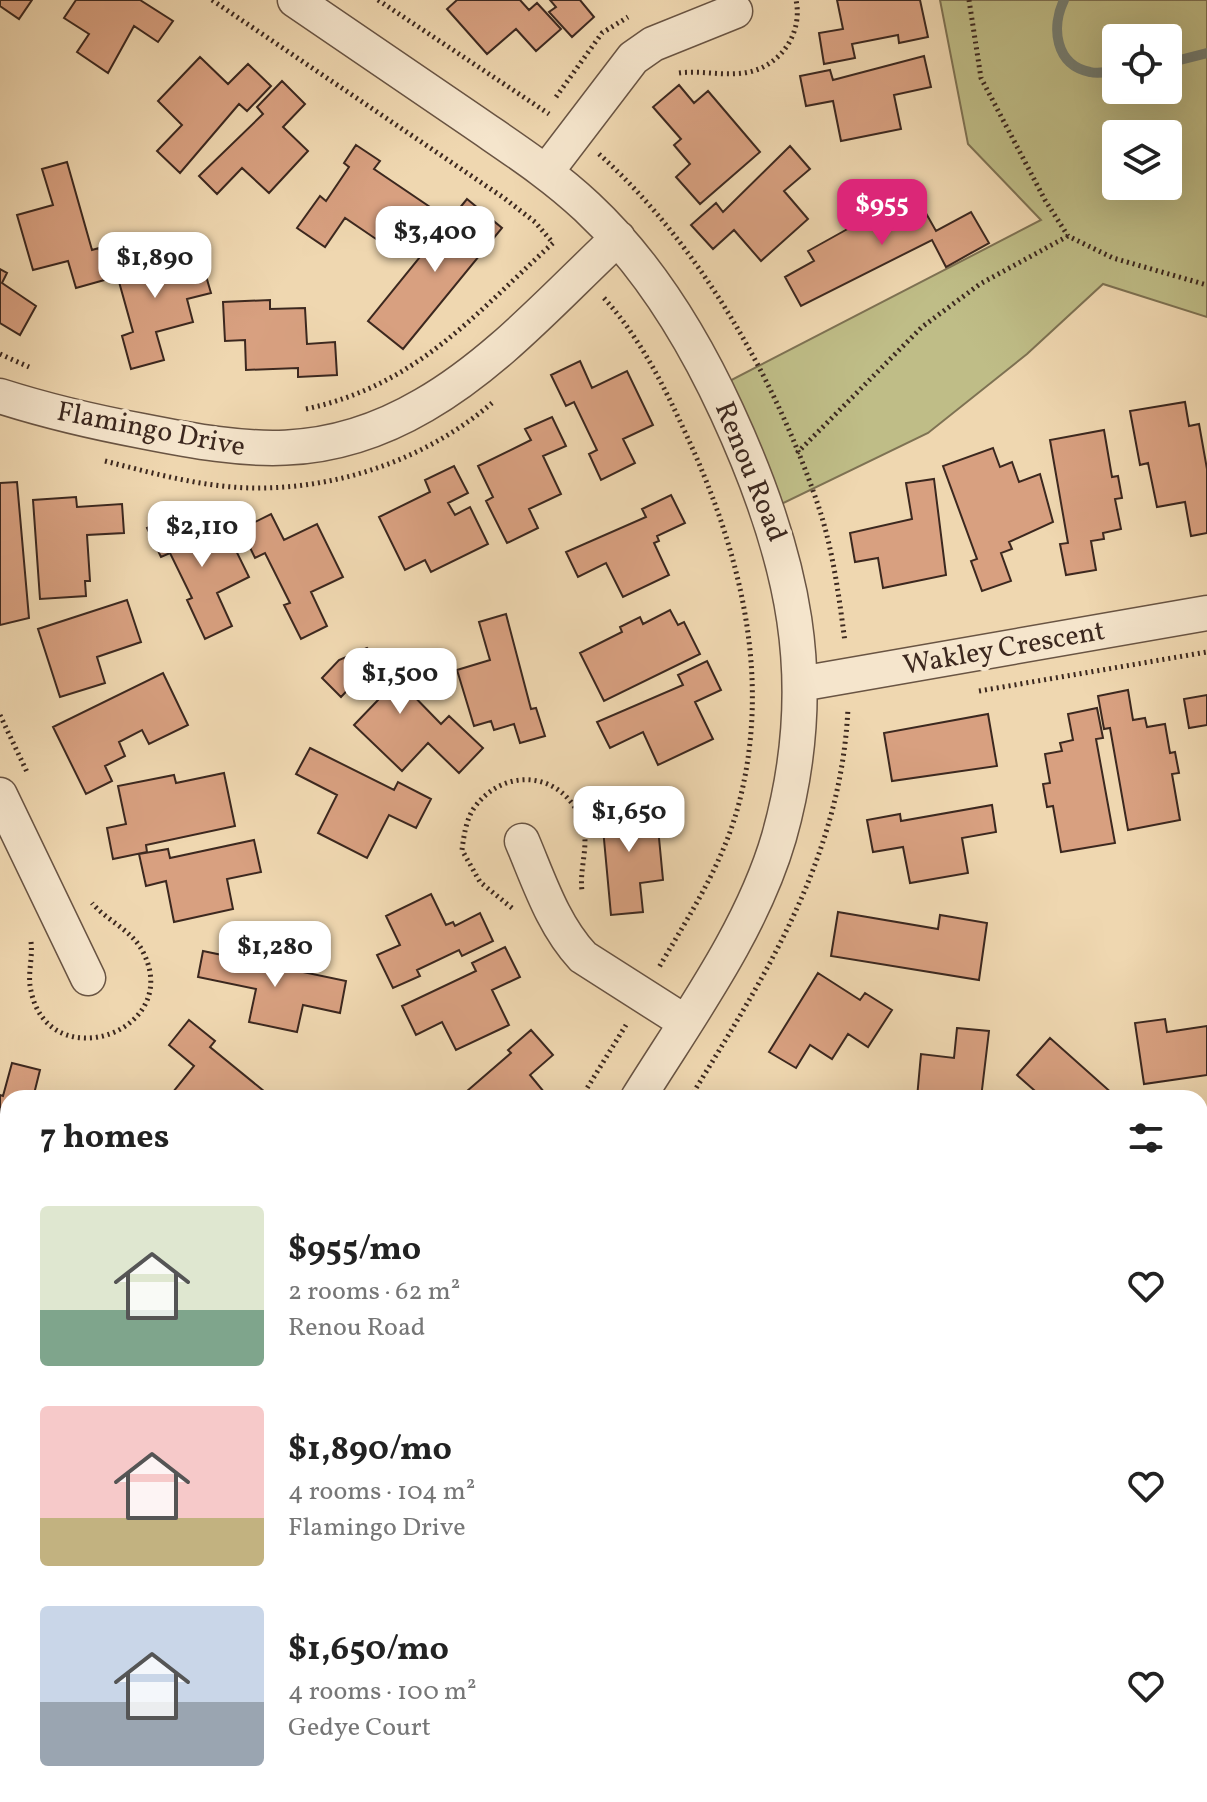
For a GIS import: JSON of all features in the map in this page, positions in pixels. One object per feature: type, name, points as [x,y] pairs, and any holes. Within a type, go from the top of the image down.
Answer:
[{"type":"street","name":"Renou Road","points":[[295,0],[546,172],[618,238],[650,278],[697,352],[761,490],[791,592],[800,684],[791,778],[778,839],[761,886],[643,1090]]},
{"type":"street","points":[[546,172],[633,58],[653,44],[735,11]]},
{"type":"street","name":"Flamingo Drive","points":[[0,396],[77,418],[247,450],[286,449],[350,437],[396,420],[454,385],[497,350],[618,238]]},
{"type":"street","name":"Wakley Crescent","points":[[800,684],[1207,613]]},
{"type":"street","points":[[0,795],[88,978]]},
{"type":"street","points":[[522,841],[560,928],[572,946],[583,957],[685,1022]]},
{"type":"path","points":[[212,0],[504,198],[535,222],[559,249]]},
{"type":"path","points":[[378,0],[555,118]]},
{"type":"path","points":[[668,75],[701,71],[733,74],[762,68],[784,51],[792,39],[798,11],[796,0]]},
{"type":"path","points":[[969,0],[981,78],[1045,200],[1068,236],[1113,258],[1207,285]]},
{"type":"path","points":[[601,155],[609,143]]},
{"type":"path","points":[[797,453],[922,327],[980,284],[1068,236]]},
{"type":"path","points":[[293,410],[350,397],[417,365],[553,243]]},
{"type":"path","points":[[598,292],[625,322],[651,363],[694,451],[732,546],[749,634],[750,748],[741,797],[705,893],[652,980]]},
{"type":"path","points":[[0,354],[33,368]]},
{"type":"path","points":[[973,692],[1207,652]]},
{"type":"path","points":[[848,713],[864,710]]},
{"type":"path","points":[[586,1090],[633,1014]]},
{"type":"shaded area","points":[[940,0],[1207,0],[1207,317],[1103,284],[1027,354],[928,433],[769,510],[716,388],[1041,220],[968,144]]},
{"type":"building","points":[[0,0],[32,0],[19,19],[0,6]]},
{"type":"building","points":[[76,0],[140,0],[173,21],[158,42],[134,26],[108,73],[77,52],[89,34],[64,18]]},
{"type":"building","points":[[457,0],[520,0],[529,10],[537,3],[561,29],[536,51],[516,29],[487,54],[447,9]]},
{"type":"building","points":[[550,0],[580,0],[594,17],[572,37],[549,12],[556,7]]},
{"type":"building","points":[[837,0],[920,0],[928,37],[899,43],[898,35],[852,44],[855,58],[824,64],[819,33],[843,29]]},
{"type":"building","points":[[924,56],[931,87],[894,95],[901,129],[841,141],[833,101],[806,106],[800,76],[830,70],[833,80]]},
{"type":"building","points":[[200,57],[228,84],[248,64],[271,86],[247,111],[239,104],[180,173],[157,151],[182,125],[158,101]]},
{"type":"building","points":[[282,81],[305,104],[283,127],[308,151],[269,193],[242,168],[217,194],[199,176],[263,114],[257,107]]},
{"type":"building","points":[[679,85],[694,103],[708,91],[760,152],[700,204],[676,177],[690,164],[674,145],[681,139],[653,107]]},
{"type":"building","points":[[356,145],[380,161],[374,169],[430,207],[408,239],[387,224],[376,239],[345,218],[325,247],[297,228],[320,196],[326,201],[349,167],[344,163]]},
{"type":"building","points":[[790,146],[810,169],[784,191],[808,219],[761,261],[734,230],[713,249],[691,225],[716,203],[723,212]]},
{"type":"building","points":[[67,162],[92,250],[99,248],[108,279],[76,288],[68,261],[33,270],[17,215],[53,205],[42,169]]},
{"type":"building","points":[[914,192],[936,231],[971,212],[989,243],[946,267],[932,240],[801,306],[785,277],[814,261],[808,251]]},
{"type":"building","points":[[467,199],[502,228],[403,349],[368,321]]},
{"type":"building","points":[[134,239],[144,274],[201,259],[211,293],[187,299],[193,322],[156,332],[164,360],[131,369],[122,336],[133,332],[109,246]]},
{"type":"building","points":[[0,269],[7,273],[2,283],[36,306],[20,335],[0,323]]},
{"type":"building","points":[[270,300],[270,309],[305,308],[307,344],[335,342],[337,375],[298,377],[298,368],[246,370],[245,340],[225,341],[223,302]]},
{"type":"building","points":[[580,361],[592,388],[627,371],[653,425],[623,439],[635,463],[601,480],[589,454],[597,450],[574,402],[566,406],[551,375]]},
{"type":"building","points":[[1185,402],[1189,426],[1199,424],[1207,469],[1207,533],[1191,536],[1185,502],[1157,507],[1148,463],[1140,465],[1130,411]]},
{"type":"building","points":[[552,417],[566,446],[543,456],[561,494],[529,509],[538,528],[507,543],[486,501],[493,497],[478,466],[531,440],[525,429]]},
{"type":"building","points":[[1104,430],[1112,477],[1118,476],[1122,498],[1115,499],[1121,529],[1103,533],[1104,539],[1091,541],[1096,570],[1066,575],[1060,544],[1068,543],[1050,440]]},
{"type":"building","points":[[993,448],[1000,467],[1012,462],[1019,482],[1040,474],[1053,522],[1009,542],[1012,549],[1001,553],[1011,581],[982,591],[971,561],[977,559],[943,466]]},
{"type":"building","points":[[454,466],[468,493],[448,503],[455,515],[470,507],[488,544],[431,572],[425,560],[405,570],[379,517],[430,492],[425,480]]},
{"type":"building","points":[[934,479],[946,575],[883,588],[878,558],[855,562],[850,533],[912,519],[906,483]]},
{"type":"building","points":[[17,482],[29,618],[0,625],[0,483]]},
{"type":"building","points":[[671,495],[685,523],[657,536],[659,541],[654,543],[669,575],[623,597],[606,563],[578,577],[566,552],[646,517],[642,509]]},
{"type":"building","points":[[76,497],[77,507],[122,504],[124,533],[87,535],[90,581],[85,581],[86,596],[40,599],[33,500]]},
{"type":"building","points":[[271,514],[284,540],[317,524],[343,577],[311,592],[327,626],[301,639],[284,605],[290,603],[265,553],[255,558],[241,529]]},
{"type":"building","points":[[174,515],[187,540],[222,522],[249,577],[217,593],[232,626],[205,639],[187,600],[192,598],[170,553],[161,557],[147,528]]},
{"type":"building","points":[[127,600],[141,642],[97,657],[105,683],[60,697],[38,629]]},
{"type":"building","points":[[670,610],[678,625],[684,622],[700,654],[604,701],[580,653],[622,632],[620,627],[640,617],[643,624]]},
{"type":"building","points":[[506,614],[531,709],[536,708],[545,736],[520,743],[514,724],[494,730],[491,721],[474,726],[457,670],[490,660],[479,622]]},
{"type":"building","points":[[367,648],[441,724],[449,716],[483,748],[459,773],[428,743],[402,771],[354,725],[379,699],[358,679],[341,697],[322,678],[339,660]]},
{"type":"building","points":[[707,661],[721,690],[695,702],[713,739],[658,765],[643,732],[610,748],[597,722],[683,685],[678,675]]},
{"type":"building","points":[[163,673],[188,725],[149,744],[142,730],[119,742],[125,756],[105,766],[112,781],[86,794],[53,727]]},
{"type":"building","points":[[1128,690],[1133,720],[1145,718],[1147,727],[1165,724],[1170,753],[1175,752],[1179,773],[1172,774],[1180,820],[1128,830],[1110,728],[1104,729],[1098,696]]},
{"type":"building","points":[[1207,695],[1207,725],[1189,728],[1184,699]]},
{"type":"building","points":[[1097,708],[1103,738],[1096,739],[1115,843],[1061,852],[1053,806],[1047,807],[1043,784],[1050,783],[1045,754],[1062,751],[1060,743],[1073,740],[1068,714]]},
{"type":"building","points":[[988,714],[997,766],[892,781],[884,733]]},
{"type":"building","points":[[310,748],[394,790],[398,782],[431,799],[416,828],[389,815],[367,858],[318,833],[337,795],[296,774]]},
{"type":"building","points":[[224,773],[235,826],[146,845],[147,852],[113,859],[107,828],[126,824],[118,786],[174,775],[176,783]]},
{"type":"building","points":[[628,793],[630,819],[657,817],[663,880],[640,883],[643,912],[611,915],[600,796]]},
{"type":"building","points":[[992,805],[996,832],[962,838],[968,873],[910,883],[903,847],[873,852],[867,820],[900,814],[901,821]]},
{"type":"building","points":[[254,840],[261,872],[227,879],[233,909],[174,922],[166,881],[146,886],[139,854],[168,849],[170,858]]},
{"type":"building","points":[[431,894],[446,925],[453,922],[455,926],[480,913],[493,941],[462,956],[459,950],[417,970],[420,976],[393,988],[377,955],[400,945],[386,916]]},
{"type":"building","points":[[838,912],[938,929],[940,915],[987,923],[979,980],[831,956]]},
{"type":"building","points":[[505,947],[520,977],[492,990],[509,1025],[456,1050],[442,1022],[416,1035],[402,1006],[476,971],[472,963]]},
{"type":"building","points":[[203,951],[346,981],[340,1013],[303,1005],[297,1032],[249,1022],[256,989],[198,977]]},
{"type":"building","points":[[818,973],[860,1000],[865,993],[892,1010],[868,1047],[848,1034],[832,1059],[810,1045],[796,1068],[769,1052]]},
{"type":"building","points":[[1165,1019],[1167,1032],[1207,1026],[1207,1075],[1144,1084],[1135,1023]]},
{"type":"building","points":[[189,1020],[215,1041],[210,1047],[263,1090],[175,1090],[194,1066],[169,1045]]},
{"type":"building","points":[[957,1028],[989,1031],[982,1090],[918,1090],[921,1054],[954,1058]]},
{"type":"building","points":[[531,1030],[553,1055],[530,1075],[542,1090],[468,1090],[511,1053],[508,1050]]},
{"type":"building","points":[[1050,1038],[1108,1090],[1034,1090],[1017,1075]]},
{"type":"building","points":[[12,1063],[40,1070],[35,1090],[5,1090]]},
{"type":"waterway","points":[[1064,0],[1057,33],[1063,53],[1078,68],[1102,73]]},
{"type":"waterway","points":[[1182,59],[1207,53]]}]
